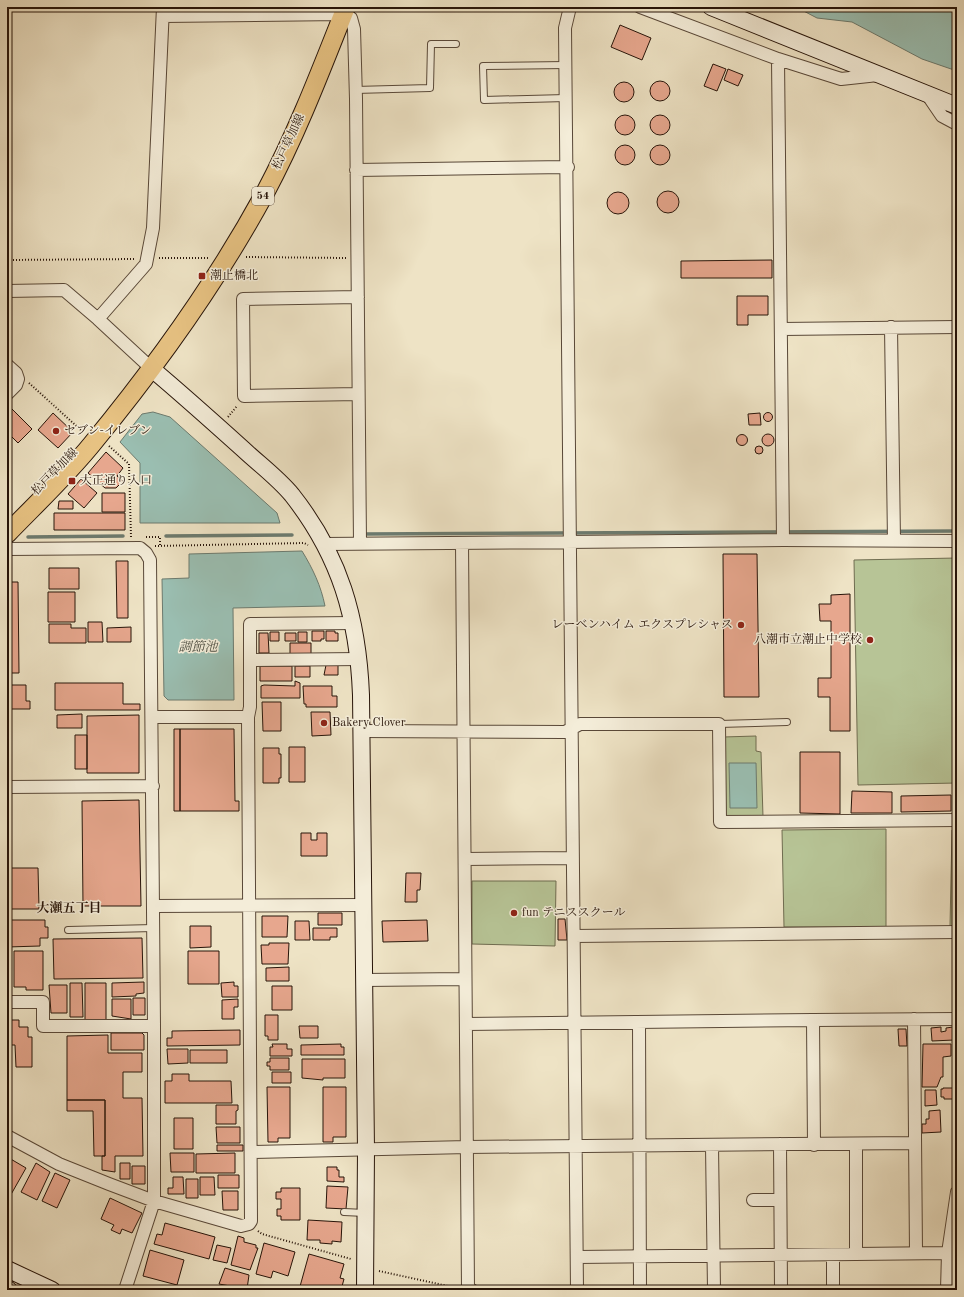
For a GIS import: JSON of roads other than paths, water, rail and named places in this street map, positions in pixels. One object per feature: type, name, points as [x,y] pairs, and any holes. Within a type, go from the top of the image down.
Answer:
[{"type":"main road","name":"松戸草加線","points":[[7,534],[92,444],[152,369],[202,300],[265,192],[310,97],[345,10]]},
{"type":"main road","name":"松戸草加線","points":[[7,522],[152,369]]},
{"type":"street","points":[[570,7],[565,28],[568,167],[571,729],[577,1257],[576,1290]]},
{"type":"street","points":[[640,7],[778,59],[841,79],[881,74]]},
{"type":"street","points":[[711,7],[881,74],[957,106]]},
{"type":"street","points":[[98,319],[146,264],[148,258],[153,228],[163,12],[345,10],[351,18],[354,29],[360,543]]},
{"type":"street","points":[[778,59],[783,540]]},
{"type":"street","points":[[927,94],[942,116],[957,124]]},
{"type":"street","points":[[356,170],[568,167]]},
{"type":"street","points":[[7,291],[64,290],[98,319],[291,494],[317,545],[338,574],[353,623],[360,659],[366,1150],[365,1290]]},
{"type":"street","points":[[358,297],[243,299],[244,396],[358,394]]},
{"type":"street","points":[[891,327],[894,541]]},
{"type":"street","points":[[782,329],[957,327]]},
{"type":"street","points":[[7,365],[16,373],[18,379],[16,385],[7,394]]},
{"type":"street","points":[[317,545],[360,543],[462,543],[570,536],[783,540],[957,541]]},
{"type":"street","points":[[462,543],[465,979],[470,1290]]},
{"type":"street","points":[[7,549],[140,548],[146,553],[150,560],[154,906],[154,1201],[125,1290]]},
{"type":"street","points":[[7,1136],[59,1164],[154,1201],[241,1226],[249,1224],[251,1221],[248,717],[250,707],[250,624],[353,623]]},
{"type":"street","points":[[250,660],[360,659]]},
{"type":"street","points":[[152,718],[248,717]]},
{"type":"street","points":[[361,731],[565,732],[580,724],[719,724],[720,822],[957,820]]},
{"type":"street","points":[[7,787],[153,786]]},
{"type":"street","points":[[465,859],[573,858]]},
{"type":"street","points":[[154,906],[363,905]]},
{"type":"street","points":[[574,936],[957,932]]},
{"type":"street","points":[[364,980],[465,979]]},
{"type":"street","points":[[7,1002],[43,1002],[43,1026],[154,1026]]},
{"type":"street","points":[[914,1019],[916,1252]]},
{"type":"street","points":[[466,1024],[957,1019]]},
{"type":"street","points":[[813,1020],[814,1145]]},
{"type":"street","points":[[639,1022],[640,1290]]},
{"type":"street","points":[[251,1152],[467,1147],[915,1143]]},
{"type":"street","points":[[780,1144],[781,1290]]},
{"type":"street","points":[[856,1144],[856,1254]]},
{"type":"street","points":[[712,1146],[714,1290]]},
{"type":"street","points":[[947,1290],[948,1253],[957,1192]]},
{"type":"street","points":[[753,1200],[780,1200]]},
{"type":"street","points":[[577,1257],[639,1255],[833,1255],[916,1252],[948,1253]]},
{"type":"street","points":[[833,1255],[833,1290]]},
{"type":"street","points":[[7,1268],[52,1290]]},
{"type":"lane","points":[[355,90],[430,88],[431,44],[456,44]]},
{"type":"lane","points":[[566,66],[483,66],[483,73],[484,100],[566,98]]},
{"type":"lane","points":[[719,724],[787,722]]},
{"type":"lane","points":[[68,930],[154,928]]},
{"type":"lane","points":[[344,1212],[365,1213]]},
{"type":"water","points":[[796,7],[957,7],[957,71],[922,59],[852,22],[817,18]]},
{"type":"water","points":[[153,412],[170,417],[277,513],[280,523],[140,523],[140,463],[120,442],[142,414]]},
{"type":"water","name":"調節池","points":[[302,551],[316,578],[325,606],[233,608],[234,700],[168,700],[164,696],[162,579],[189,578],[189,554]]},
{"type":"water","points":[[729,763],[756,763],[757,808],[730,808]]},
{"type":"waterway","points":[[364,534],[957,531]]},
{"type":"waterway","points":[[166,536],[292,535]]},
{"type":"waterway","points":[[28,537],[123,536]]},
{"type":"place","name":"潮止橋北","points":[[202,276]]},
{"type":"place","name":"セブン-イレブン","points":[[56,431]]},
{"type":"place","name":"大正通り入口","points":[[72,481]]},
{"type":"place","name":"レーベンハイム エクスプレシャス","points":[[741,625]]},
{"type":"place","name":"八潮市立潮止中学校","points":[[870,640]]},
{"type":"place","name":"Bakery Clover","points":[[324,723]]},
{"type":"place","name":"fun テニススクール","points":[[514,913]]},
{"type":"district","name":"大瀬五丁目","points":[[69,908]]}]
